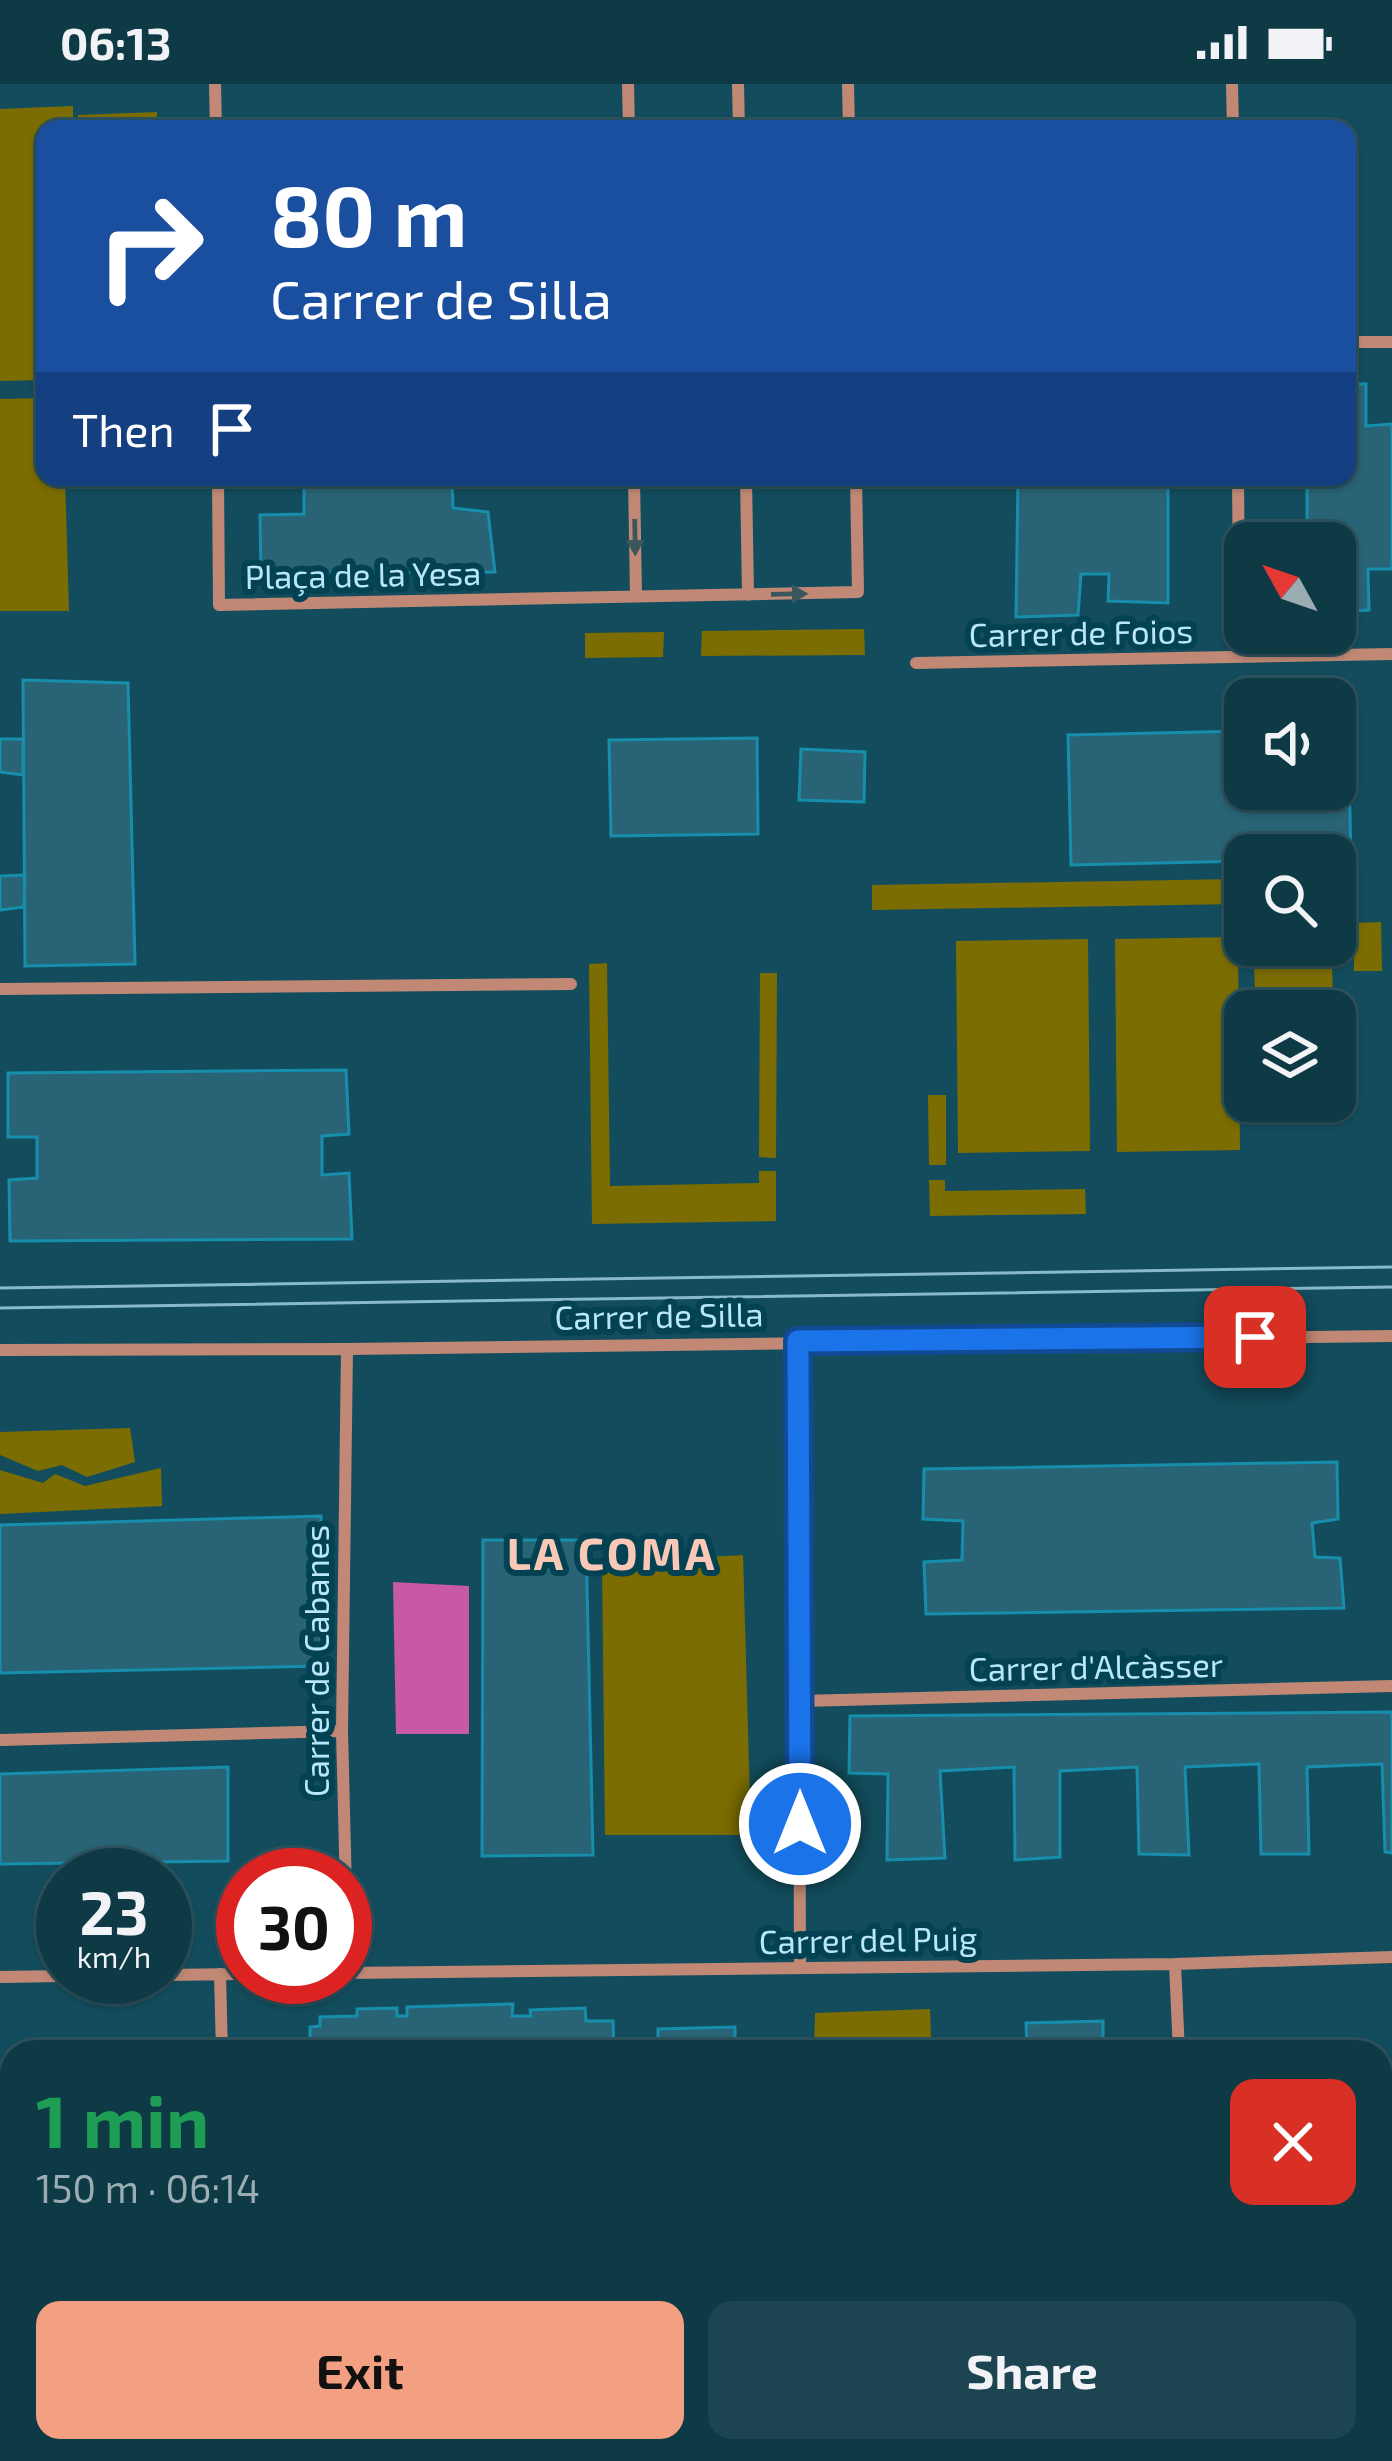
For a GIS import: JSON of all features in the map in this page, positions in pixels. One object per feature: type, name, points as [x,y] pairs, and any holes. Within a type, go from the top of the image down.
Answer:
[{"type":"street","points":[[215,84],[216,120]]},
{"type":"street","points":[[628,84],[629,120]]},
{"type":"street","points":[[738,84],[739,120]]},
{"type":"street","points":[[848,84],[849,120]]},
{"type":"street","points":[[1232,84],[1232,120]]},
{"type":"street","points":[[1356,342],[1392,342]]},
{"type":"street","name":"Plaça de la Yesa","points":[[218,486],[219,604],[858,592],[856,486]]},
{"type":"street","points":[[634,486],[635,596]]},
{"type":"street","points":[[746,486],[748,595]]},
{"type":"street","points":[[1238,486],[1239,522]]},
{"type":"street","name":"Carrer de Foios","points":[[916,663],[1392,654]]},
{"type":"street","points":[[0,989],[572,984]]},
{"type":"street","name":"Carrer de Silla","points":[[0,1350],[1392,1336]]},
{"type":"street","points":[[798,1341],[800,1968]]},
{"type":"street","name":"Carrer de Cabanes","points":[[344,1848],[347,1349]]},
{"type":"street","name":"Carrer d'Alcàsser","points":[[801,1701],[1392,1686]]},
{"type":"street","points":[[0,1740],[342,1732]]},
{"type":"street","name":"Carrer del Puig","points":[[372,1972],[1392,1958]]},
{"type":"street","points":[[1175,1964],[1178,2040]]},
{"type":"street","points":[[0,1976],[36,1976]]},
{"type":"street","points":[[221,2004],[222,2040]]},
{"type":"shaded area","points":[[73,106],[73,120],[36,120],[36,380],[0,381],[0,109]]},
{"type":"shaded area","points":[[157,112],[157,120],[78,120],[78,115]]},
{"type":"shaded area","points":[[36,398],[36,486],[65,486],[69,611],[0,611],[0,399]]},
{"type":"shaded area","points":[[864,629],[865,655],[701,656],[702,631]]},
{"type":"shaded area","points":[[664,632],[663,657],[585,658],[585,633]]},
{"type":"shaded area","points":[[1224,879],[1224,904],[872,910],[872,885]]},
{"type":"shaded area","points":[[1381,922],[1382,971],[1354,971],[1356,923]]},
{"type":"shaded area","points":[[1224,937],[1224,966],[1238,966],[1238,990],[1224,990],[1224,1122],[1240,1122],[1240,1150],[1117,1152],[1115,939]]},
{"type":"shaded area","points":[[1088,939],[1090,1151],[958,1153],[956,941]]},
{"type":"shaded area","points":[[607,963],[610,1186],[759,1183],[759,1171],[776,1171],[776,1221],[592,1224],[589,964]]},
{"type":"shaded area","points":[[1254,966],[1332,966],[1333,990],[1255,990]]},
{"type":"shaded area","points":[[760,973],[777,973],[776,1158],[759,1157]]},
{"type":"shaded area","points":[[928,1095],[946,1095],[946,1165],[929,1165]]},
{"type":"shaded area","points":[[929,1180],[945,1180],[945,1191],[1085,1189],[1086,1214],[930,1216]]},
{"type":"shaded area","points":[[130,1428],[135,1462],[87,1477],[62,1465],[38,1471],[0,1455],[0,1432]]},
{"type":"shaded area","points":[[161,1468],[162,1506],[0,1514],[0,1470],[43,1483],[55,1474],[85,1486]]},
{"type":"shaded area","points":[[743,1555],[751,1835],[605,1835],[602,1563]]},
{"type":"shaded area","points":[[393,1582],[469,1586],[469,1734],[396,1734]]},
{"type":"shaded area","points":[[930,2009],[931,2038],[968,2040],[814,2040],[815,2013]]},
{"type":"building","points":[[1356,384],[1366,384],[1366,426],[1392,424],[1392,569],[1368,569],[1369,610],[1356,611],[1356,522],[1307,522],[1307,486],[1356,486]]},
{"type":"building","points":[[304,486],[452,486],[453,508],[488,512],[495,572],[261,573],[260,515],[304,514]]},
{"type":"building","points":[[1018,486],[1168,486],[1168,603],[1108,601],[1109,574],[1081,574],[1078,615],[1016,617]]},
{"type":"building","points":[[23,680],[128,683],[135,964],[25,966]]},
{"type":"building","points":[[1224,731],[1224,810],[1350,810],[1350,834],[1224,834],[1224,861],[1071,865],[1068,735]]},
{"type":"building","points":[[757,738],[758,834],[611,836],[609,740]]},
{"type":"building","points":[[0,739],[23,739],[23,775],[0,772]]},
{"type":"building","points":[[801,749],[865,752],[864,802],[799,800]]},
{"type":"building","points":[[25,875],[24,907],[0,910],[0,876]]},
{"type":"building","points":[[346,1070],[349,1134],[322,1136],[322,1175],[349,1173],[352,1239],[10,1241],[9,1180],[37,1178],[37,1137],[8,1137],[8,1073]]},
{"type":"building","points":[[1337,1462],[1338,1519],[1312,1523],[1315,1557],[1340,1558],[1344,1608],[926,1614],[924,1562],[962,1560],[963,1521],[923,1519],[924,1469]]},
{"type":"building","points":[[321,1516],[321,1666],[0,1673],[0,1525]]},
{"type":"building","points":[[483,1540],[586,1540],[593,1855],[482,1856]]},
{"type":"building","points":[[1392,1712],[1392,1853],[1385,1852],[1382,1764],[1307,1767],[1309,1854],[1261,1854],[1259,1764],[1185,1767],[1189,1855],[1139,1854],[1137,1767],[1060,1771],[1060,1857],[1015,1860],[1014,1767],[940,1771],[945,1858],[887,1860],[888,1774],[849,1773],[850,1716]]},
{"type":"building","points":[[228,1767],[228,1848],[216,1848],[216,1861],[192,1861],[192,1848],[36,1848],[36,1864],[0,1864],[0,1774]]},
{"type":"building","points":[[513,2004],[512,2016],[531,2016],[530,2010],[585,2008],[586,2021],[613,2021],[614,2040],[310,2040],[310,2027],[320,2026],[320,2017],[357,2016],[357,2009],[397,2008],[397,2016],[407,2016],[407,2007]]},
{"type":"building","points":[[1103,2021],[1103,2040],[1027,2040],[1026,2023]]},
{"type":"building","points":[[735,2027],[735,2040],[658,2040],[658,2029]]},
{"type":"tram line","points":[[0,1288],[1392,1267]]},
{"type":"tram line","points":[[0,1308],[1392,1287]]},
{"type":"district","name":"LA COMA","points":[[612,1554]]},
{"type":"route","points":[[800,1824],[798,1341],[1255,1337]]}]
